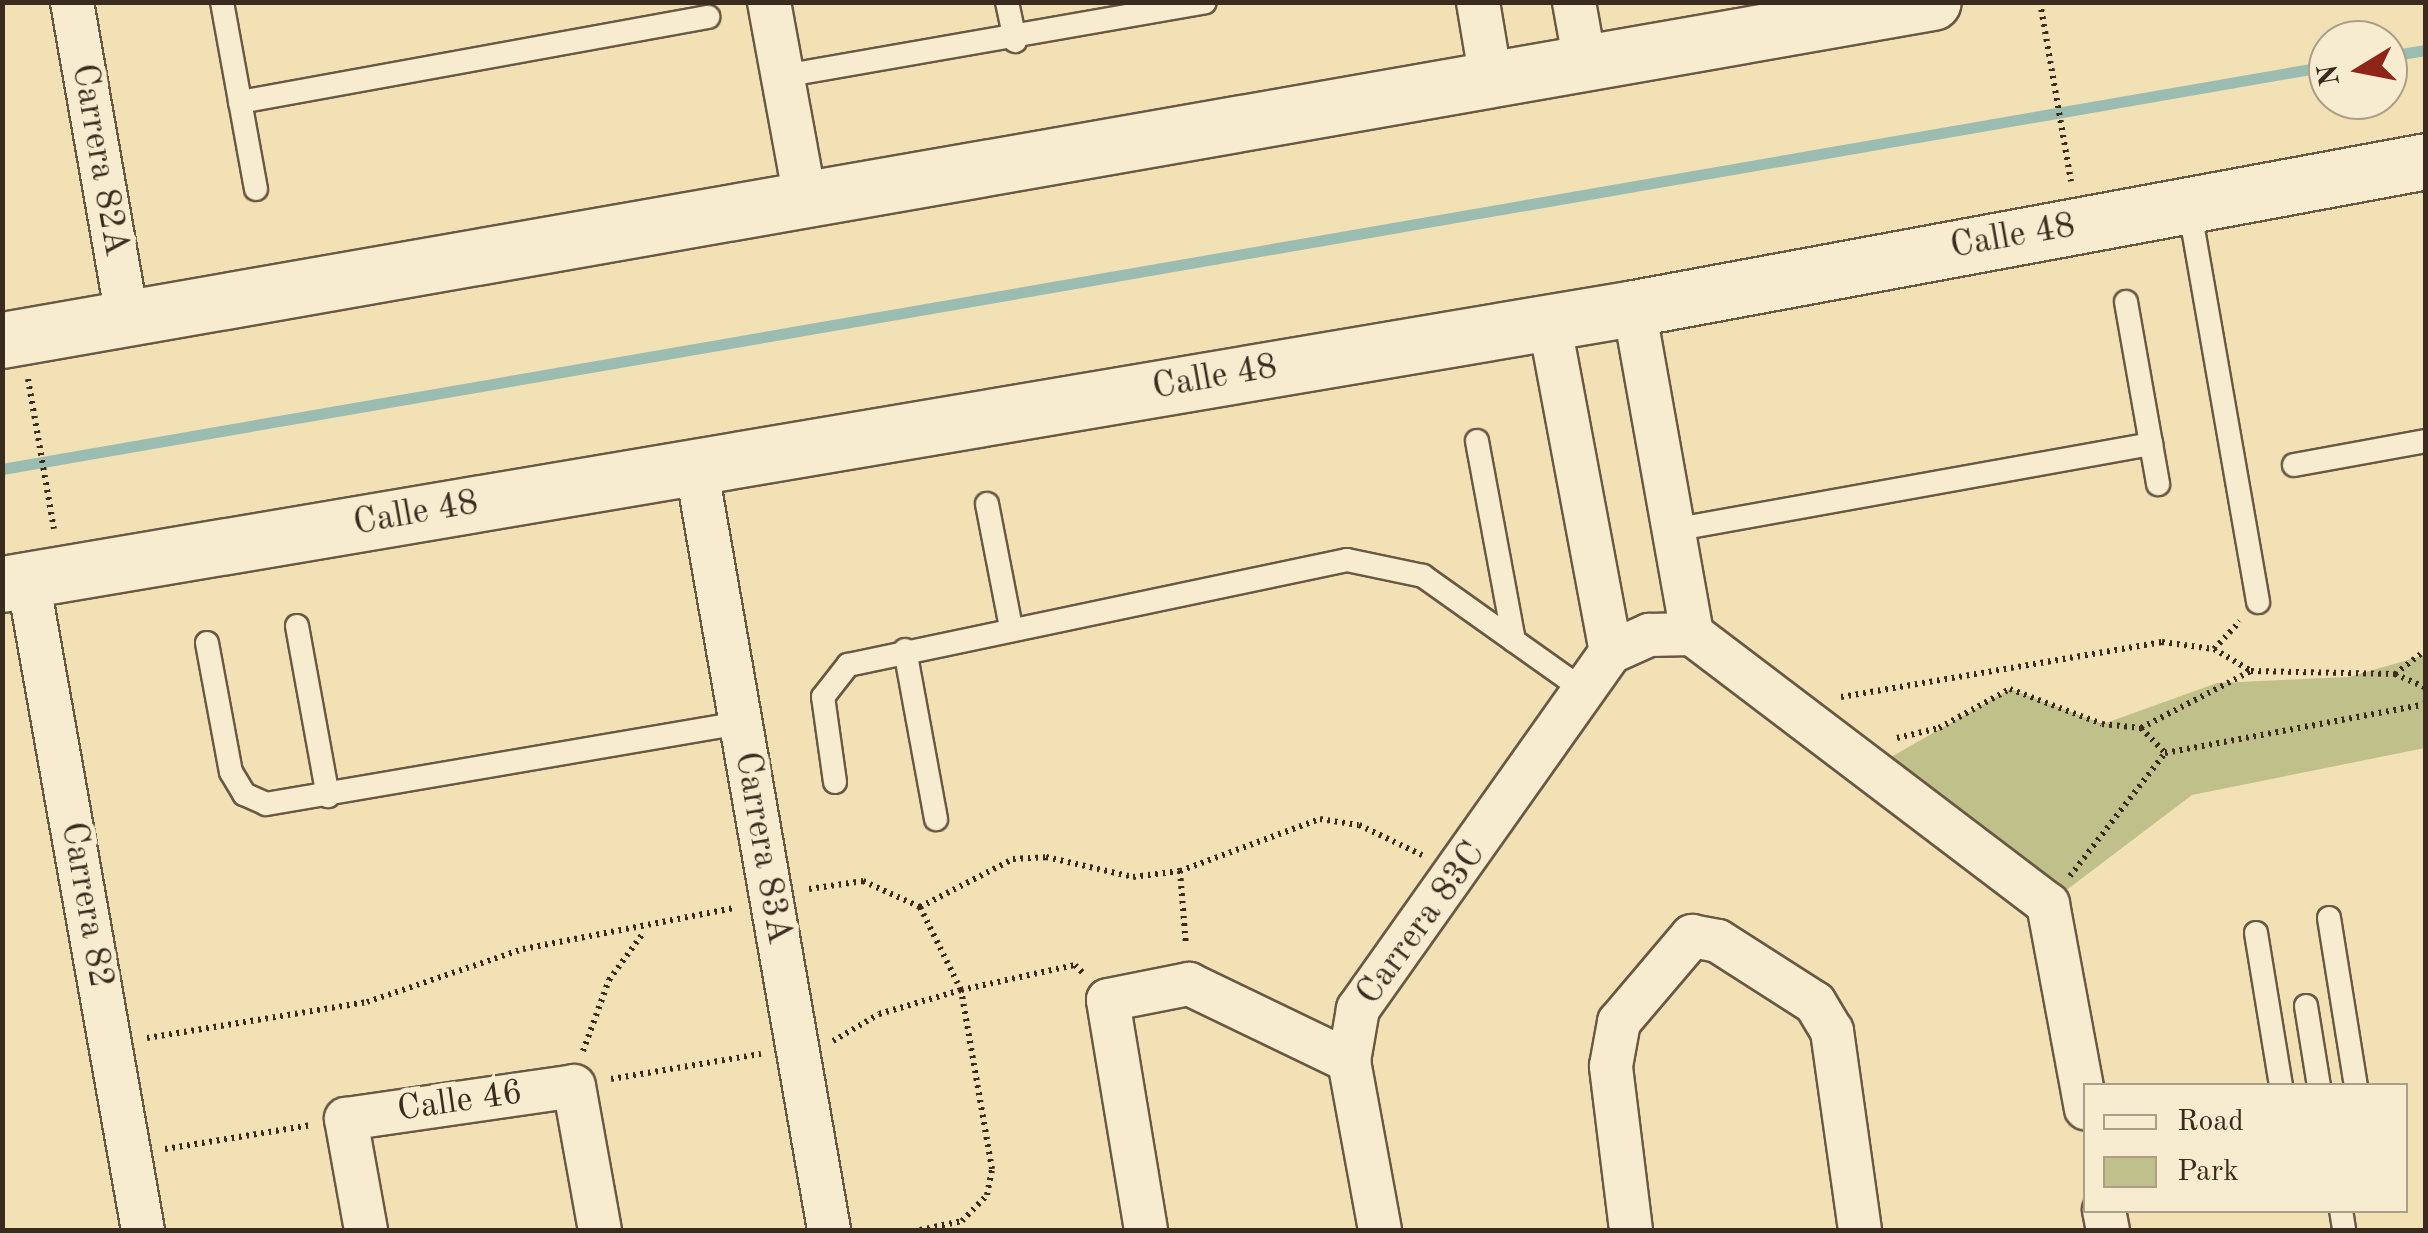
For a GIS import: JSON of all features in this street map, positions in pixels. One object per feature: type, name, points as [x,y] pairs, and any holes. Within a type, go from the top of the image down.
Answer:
[{"type":"main road","points":[[15,357],[127,317],[1933,2]]},
{"type":"main road","name":"Calle 48","points":[[29,568],[696,466],[1634,308],[2426,160]]},
{"type":"street","name":"Carrera 82A","points":[[72,2],[127,317]]},
{"type":"street","points":[[769,2],[805,199]]},
{"type":"street","points":[[1478,2],[1491,80]]},
{"type":"street","points":[[1574,2],[1585,64]]},
{"type":"street","points":[[1634,308],[1692,634]]},
{"type":"street","points":[[1549,322],[1612,652],[1650,635],[1692,634],[2048,904],[2083,1093]]},
{"type":"street","name":"Carrera 83A","points":[[696,466],[829,1230]]},
{"type":"street","name":"Carrera 82","points":[[29,568],[143,1230]]},
{"type":"street","name":"Carrera 83C","points":[[1380,1230],[1349,1061],[1358,1009],[1612,652]]},
{"type":"street","points":[[1631,1230],[1610,1066],[1619,1022],[1692,936],[1718,941],[1815,1003],[1832,1031],[1860,1230]]},
{"type":"street","points":[[1146,1230],[1108,1000],[1189,984],[1349,1061]]},
{"type":"street","points":[[574,1086],[600,1230]]},
{"type":"street","name":"Calle 46","points":[[346,1119],[574,1086]]},
{"type":"street","points":[[346,1119],[366,1230]]},
{"type":"lane","points":[[222,2],[256,189]]},
{"type":"lane","points":[[1008,2],[1015,40]]},
{"type":"lane","points":[[783,76],[1015,40],[1205,2]]},
{"type":"lane","points":[[240,102],[658,14],[708,16]]},
{"type":"lane","points":[[2189,206],[2258,602]]},
{"type":"lane","points":[[2126,302],[2158,484]]},
{"type":"lane","points":[[1477,440],[1514,641]]},
{"type":"lane","points":[[2294,465],[2426,441]]},
{"type":"lane","points":[[1674,530],[2151,444]]},
{"type":"lane","points":[[987,504],[1011,628]]},
{"type":"lane","points":[[835,782],[822,711],[828,684],[848,665],[1011,628],[1372,559],[1424,576],[1585,691]]},
{"type":"lane","points":[[297,626],[328,796]]},
{"type":"lane","points":[[207,642],[244,794],[266,804],[740,724]]},
{"type":"lane","points":[[906,650],[936,819]]},
{"type":"lane","points":[[2329,918],[2356,1083]]},
{"type":"lane","points":[[2256,933],[2281,1083]]},
{"type":"lane","points":[[2306,1006],[2319,1083]]},
{"type":"path","points":[[2040,2],[2071,180]]},
{"type":"path","points":[[15,357],[29,568]]},
{"type":"path","points":[[1851,708],[1835,698],[2162,642],[2214,650],[2251,670],[2395,674],[2426,688]]},
{"type":"path","points":[[2395,674],[2426,650]]},
{"type":"path","points":[[1882,728],[1897,738],[1939,728],[2010,689],[2102,724],[2141,728],[2251,670]]},
{"type":"path","points":[[2048,904],[2166,753],[2426,704]]},
{"type":"path","points":[[2141,728],[2166,753]]},
{"type":"path","points":[[1180,871],[1189,984]]},
{"type":"path","points":[[920,906],[961,990],[992,1170],[987,1195],[962,1221],[920,1230]]},
{"type":"path","points":[[644,932],[609,980],[574,1086],[797,1048],[961,990],[1075,965],[1108,1000]]},
{"type":"path","points":[[130,1154],[346,1119]]},
{"type":"green space","points":[[2425,655],[2425,748],[2192,795],[2048,904],[1870,769],[2010,689],[2103,724],[2217,683],[2349,677]]},
{"type":"waterway","points":[[2408,53],[2426,50]]},
{"type":"waterway","points":[[2,469],[2308,69]]}]
